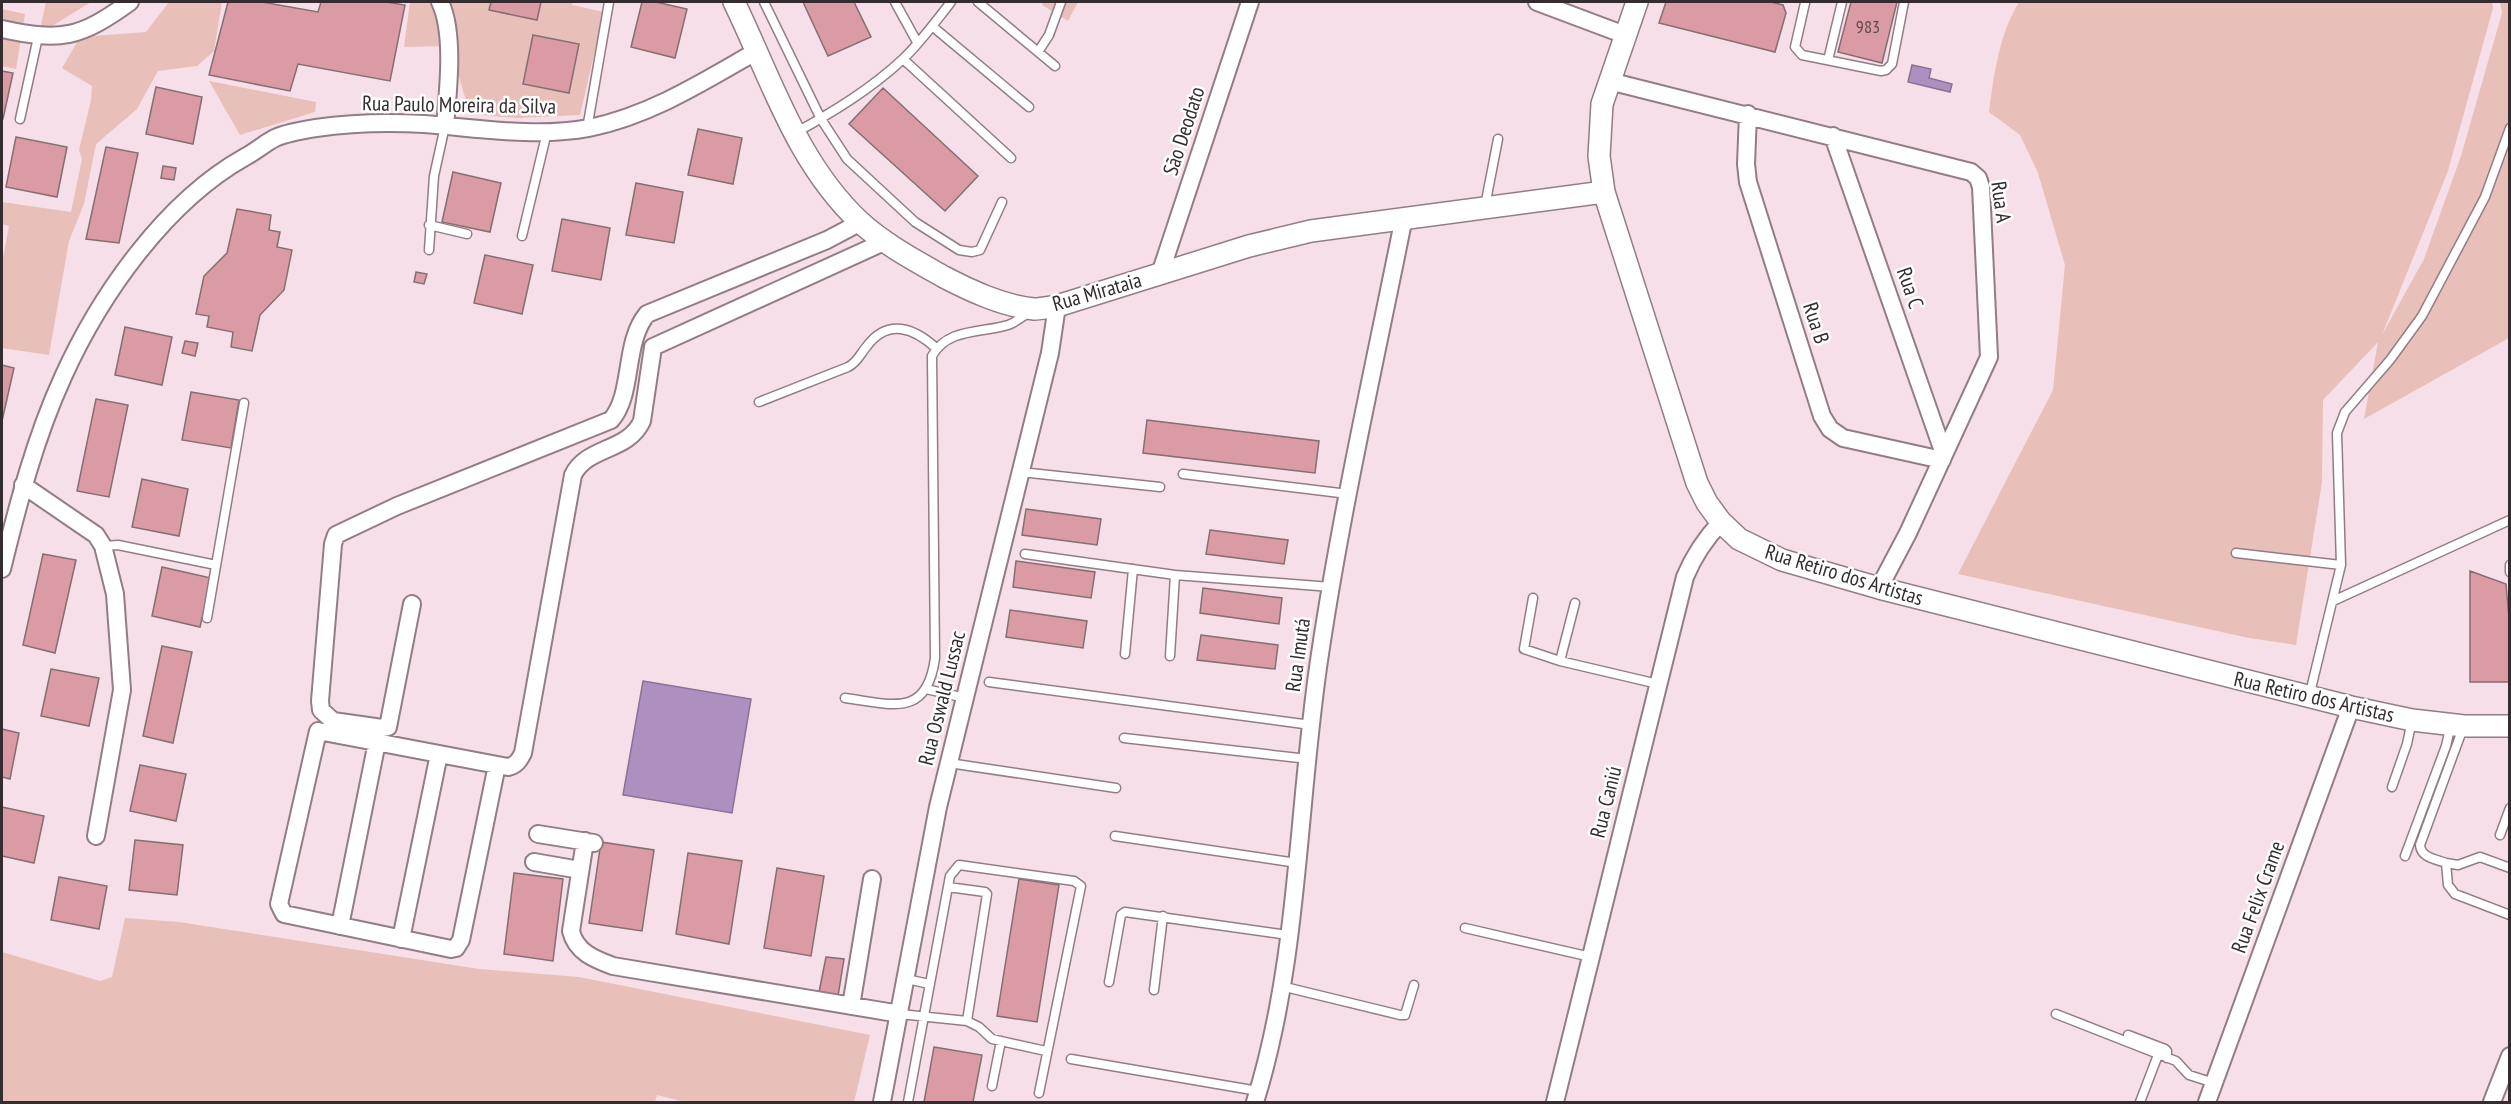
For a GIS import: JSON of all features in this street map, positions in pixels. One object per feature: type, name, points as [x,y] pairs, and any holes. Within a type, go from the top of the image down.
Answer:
[{"type":"street","points":[[440,2],[448,43],[449,75],[445,126]]},
{"type":"street","name":"Rua Mirataia","points":[[734,2],[794,134],[827,186],[861,222],[886,241],[964,288],[1003,302],[1035,309],[1057,306],[1249,246],[1301,233],[1404,217],[1604,192]]},
{"type":"street","name":"São Deodato","points":[[1160,274],[1250,2]]},
{"type":"street","points":[[1537,2],[1626,35]]},
{"type":"street","name":"Rua Retiro dos Artistas","points":[[1637,2],[1609,81],[1599,129],[1599,156],[1604,192],[1697,483],[1707,503],[1721,522],[1739,539],[1774,557],[1879,588],[2309,697],[2412,720],[2457,725],[2510,726]]},
{"type":"street","points":[[2,29],[38,37],[69,36],[119,5]]},
{"type":"street","name":"Rua Paulo Moreira da Silva","points":[[2,569],[23,485],[62,379],[79,344],[128,265],[195,190],[222,170],[276,137],[314,128],[390,122],[524,133],[586,129],[622,119],[674,99],[757,51]]},
{"type":"street","name":"Rua A","points":[[1609,81],[1748,114],[1971,172],[1978,178],[1981,188],[1989,357],[1879,588]]},
{"type":"street","name":"Rua B","points":[[1748,114],[1746,164],[1748,182],[1822,416],[1830,429],[1843,438],[1943,457]]},
{"type":"street","name":"Rua C","points":[[1833,136],[1943,457]]},
{"type":"street","name":"Rua Imutá","points":[[1257,1097],[1279,1009],[1320,655],[1331,587],[1404,217]]},
{"type":"street","points":[[412,604],[388,727],[333,721],[321,710],[320,701],[333,544],[336,535],[397,506],[611,420],[619,408],[638,328],[647,314],[826,240],[861,222]]},
{"type":"street","points":[[497,765],[459,945],[451,949],[284,914],[279,904],[316,733],[320,731],[497,765],[514,766],[523,753],[573,475],[584,460],[627,440],[637,431],[642,421],[653,346],[886,241]]},
{"type":"street","name":"Rua Oswald Lussac","points":[[882,1102],[938,807],[1050,353],[1057,306]]},
{"type":"street","points":[[23,485],[96,535],[103,546],[115,594],[122,690],[96,836]]},
{"type":"street","name":"Rua Caniú","points":[[1555,1102],[1685,577],[1693,556],[1721,522]]},
{"type":"street","name":"Rua Felix Crame","points":[[2207,1102],[2351,707]]},
{"type":"street","points":[[340,926],[377,742]]},
{"type":"street","points":[[401,939],[440,754]]},
{"type":"street","points":[[538,834],[590,842],[580,870],[571,931],[573,942],[592,958],[613,966],[900,1014]]},
{"type":"street","points":[[534,862],[580,870]]},
{"type":"street","points":[[851,1006],[872,879]]},
{"type":"street","points":[[2492,1102],[2510,1056]]},
{"type":"lane","points":[[586,129],[609,2]]},
{"type":"lane","points":[[764,2],[821,119],[847,159],[915,222],[959,249],[972,252],[980,250],[1002,202]]},
{"type":"lane","points":[[895,2],[917,42]]},
{"type":"lane","points":[[978,2],[1055,66]]},
{"type":"lane","points":[[1038,52],[1049,35],[1061,2]]},
{"type":"lane","points":[[1804,2],[1795,47],[1802,55],[1881,71],[1886,70],[1892,64],[1904,2]]},
{"type":"lane","points":[[1828,60],[1842,2]]},
{"type":"lane","points":[[794,134],[857,96],[903,59],[932,26],[947,3]]},
{"type":"lane","points":[[932,26],[1029,107]]},
{"type":"lane","points":[[20,119],[38,37]]},
{"type":"lane","points":[[903,59],[1011,158]]},
{"type":"lane","points":[[429,250],[434,176],[445,126]]},
{"type":"lane","points":[[2309,697],[2341,565],[2337,433],[2345,412],[2390,360],[2422,316],[2485,197],[2510,128]]},
{"type":"lane","points":[[522,236],[548,131]]},
{"type":"lane","points":[[1485,207],[1498,139]]},
{"type":"lane","points":[[429,225],[467,234]]},
{"type":"lane","points":[[845,698],[897,704],[913,702],[926,689],[933,674],[935,658],[931,364],[936,348],[966,332],[1008,325],[1035,309]]},
{"type":"lane","points":[[759,402],[856,363],[879,333],[905,329],[923,337],[936,348]]},
{"type":"lane","points":[[207,618],[244,403]]},
{"type":"lane","points":[[1021,472],[1160,487]]},
{"type":"lane","points":[[1183,474],[1348,494]]},
{"type":"lane","points":[[2333,601],[2510,520]]},
{"type":"lane","points":[[103,546],[118,544],[216,566]]},
{"type":"lane","points":[[2236,553],[2341,565]]},
{"type":"lane","points":[[1025,554],[1175,575],[1331,587]]},
{"type":"lane","points":[[2510,565],[2510,572]]},
{"type":"lane","points":[[1125,654],[1133,569]]},
{"type":"lane","points":[[1170,656],[1175,575]]},
{"type":"lane","points":[[1533,598],[1524,649],[1560,661],[1658,684]]},
{"type":"lane","points":[[1560,661],[1575,603]]},
{"type":"lane","points":[[989,682],[1312,725]]},
{"type":"lane","points":[[926,689],[965,698]]},
{"type":"lane","points":[[2391,788],[2407,744],[2412,720]]},
{"type":"lane","points":[[2404,856],[2446,746],[2457,725]]},
{"type":"lane","points":[[2457,725],[2420,846],[2423,854],[2446,863],[2458,864],[2480,857],[2510,868]]},
{"type":"lane","points":[[1124,738],[1308,759]]},
{"type":"lane","points":[[949,763],[1116,788]]},
{"type":"lane","points":[[2500,835],[2510,808]]},
{"type":"lane","points":[[1115,836],[1297,863]]},
{"type":"lane","points":[[2446,863],[2448,885],[2455,894],[2510,915]]},
{"type":"lane","points":[[908,1102],[948,887],[954,870],[959,866],[968,865],[1074,881],[1081,886],[1039,1093]]},
{"type":"lane","points":[[948,887],[987,894],[967,1021]]},
{"type":"lane","points":[[1109,982],[1121,915],[1125,912],[1288,935]]},
{"type":"lane","points":[[1154,990],[1163,916]]},
{"type":"lane","points":[[1465,928],[1591,957]]},
{"type":"lane","points":[[907,979],[929,984]]},
{"type":"lane","points":[[1281,986],[1400,1016],[1405,1015],[1407,1011],[1414,985]]},
{"type":"lane","points":[[900,1014],[967,1021],[979,1027],[992,1039],[1046,1051]]},
{"type":"lane","points":[[2056,1014],[2180,1063],[2189,1075],[2214,1083]]},
{"type":"lane","points":[[2128,1035],[2165,1049],[2167,1058]]},
{"type":"lane","points":[[992,1086],[1001,1041]]},
{"type":"lane","points":[[2140,1102],[2158,1055]]},
{"type":"lane","points":[[1071,1059],[1257,1097]]},
{"type":"shaded area","points":[[46,2],[91,2],[39,34]]},
{"type":"shaded area","points":[[169,2],[222,2],[214,51],[197,66],[158,71],[137,109],[96,144],[84,204],[69,241],[49,355],[2,348],[2,263],[9,226],[2,224],[2,202],[71,212],[82,159],[79,150],[91,100],[92,86],[62,68],[80,37],[146,32]]},
{"type":"shaded area","points":[[410,2],[434,2],[445,46],[404,47]]},
{"type":"shaded area","points":[[447,2],[572,2],[572,5],[604,12],[580,115],[517,118],[470,114],[459,77]]},
{"type":"shaded area","points":[[1043,2],[1078,2],[1068,21],[1042,5]]},
{"type":"shaded area","points":[[2019,2],[2492,2],[2493,8],[2448,171],[2382,335],[2424,259],[2461,156],[2502,13],[2500,2],[2509,2],[2509,338],[2364,419],[2378,342],[2323,400],[2322,482],[2296,645],[2249,638],[1958,574],[2053,390],[2065,265],[2038,173],[2020,135],[1989,112],[1995,69],[2002,41]]},
{"type":"shaded area","points":[[2,9],[25,14],[16,69],[2,66]]},
{"type":"shaded area","points":[[1912,65],[1931,69],[1929,78],[1952,84],[1950,92],[1908,82]]},
{"type":"shaded area","points":[[209,81],[316,102],[315,112],[240,135]]},
{"type":"shaded area","points":[[643,681],[751,699],[732,813],[623,795]]},
{"type":"shaded area","points":[[125,918],[179,922],[479,969],[579,977],[870,1035],[854,1102],[685,1102],[657,1095],[655,1102],[2,1102],[2,952],[100,981],[112,977]]},
{"type":"building","points":[[228,2],[262,2],[318,12],[321,2],[386,2],[405,5],[390,81],[298,64],[290,91],[209,75]]},
{"type":"building","points":[[491,2],[541,2],[537,20],[489,10]]},
{"type":"building","points":[[642,2],[656,2],[687,9],[675,58],[631,47]]},
{"type":"building","points":[[803,2],[854,2],[871,37],[828,56]]},
{"type":"building","points":[[1666,2],[1771,2],[1783,5],[1786,13],[1775,52],[1659,23]]},
{"type":"building","points":[[1851,2],[1897,2],[1882,63],[1838,52]]},
{"type":"building","points":[[533,35],[579,44],[569,93],[523,84]]},
{"type":"building","points":[[2,71],[13,73],[3,119],[2,119]]},
{"type":"building","points":[[156,87],[202,97],[193,144],[146,134]]},
{"type":"building","points":[[883,88],[978,176],[945,211],[849,124]]},
{"type":"building","points":[[698,129],[742,138],[733,184],[688,175]]},
{"type":"building","points":[[16,137],[67,147],[57,197],[6,187]]},
{"type":"building","points":[[106,147],[138,153],[119,243],[86,239]]},
{"type":"building","points":[[163,166],[176,168],[174,180],[161,178]]},
{"type":"building","points":[[453,172],[501,183],[490,232],[442,222]]},
{"type":"building","points":[[636,183],[683,192],[674,243],[626,235]]},
{"type":"building","points":[[237,209],[271,215],[269,230],[280,232],[277,247],[292,250],[284,290],[260,315],[252,351],[231,347],[233,332],[207,327],[209,316],[196,314],[204,276],[227,253]]},
{"type":"building","points":[[562,219],[610,228],[601,280],[552,271]]},
{"type":"building","points":[[485,255],[533,265],[522,314],[474,303]]},
{"type":"building","points":[[416,272],[427,274],[424,284],[414,282]]},
{"type":"building","points":[[125,327],[172,337],[162,385],[115,375]]},
{"type":"building","points":[[185,341],[198,343],[195,356],[182,353]]},
{"type":"building","points":[[2,365],[14,368],[2,421]]},
{"type":"building","points":[[191,392],[239,400],[231,448],[182,440]]},
{"type":"building","points":[[96,399],[128,405],[109,497],[77,491]]},
{"type":"building","points":[[1147,420],[1319,441],[1315,473],[1143,453]]},
{"type":"building","points":[[142,479],[188,489],[179,536],[132,527]]},
{"type":"building","points":[[1026,509],[1101,519],[1097,545],[1022,535]]},
{"type":"building","points":[[1210,530],[1288,540],[1284,564],[1206,554]]},
{"type":"building","points":[[43,554],[76,560],[55,653],[23,645]]},
{"type":"building","points":[[1016,561],[1095,572],[1091,598],[1013,587]]},
{"type":"building","points":[[162,567],[211,578],[200,627],[152,616]]},
{"type":"building","points":[[2470,571],[2506,584],[2510,629],[2510,682],[2470,682]]},
{"type":"building","points":[[1203,588],[1282,598],[1279,624],[1200,613]]},
{"type":"building","points":[[1010,610],[1087,621],[1083,648],[1006,637]]},
{"type":"building","points":[[1201,635],[1278,645],[1275,669],[1197,660]]},
{"type":"building","points":[[162,646],[192,652],[173,743],[143,736]]},
{"type":"building","points":[[51,669],[99,678],[89,726],[41,716]]},
{"type":"building","points":[[2,729],[19,733],[10,779],[2,777]]},
{"type":"building","points":[[140,765],[186,774],[176,821],[130,811]]},
{"type":"building","points":[[2,807],[44,816],[34,863],[2,856]]},
{"type":"building","points":[[135,840],[183,845],[177,895],[129,890]]},
{"type":"building","points":[[601,842],[654,850],[642,931],[589,923]]},
{"type":"building","points":[[688,853],[742,861],[729,944],[676,934]]},
{"type":"building","points":[[777,868],[824,876],[811,956],[764,948]]},
{"type":"building","points":[[514,873],[563,879],[553,961],[504,954]]},
{"type":"building","points":[[59,877],[107,886],[99,929],[51,920]]},
{"type":"building","points":[[1019,879],[1059,885],[1037,1022],[997,1016]]},
{"type":"building","points":[[826,957],[844,959],[838,996],[819,992]]},
{"type":"building","points":[[934,1047],[982,1055],[973,1102],[924,1102]]}]
